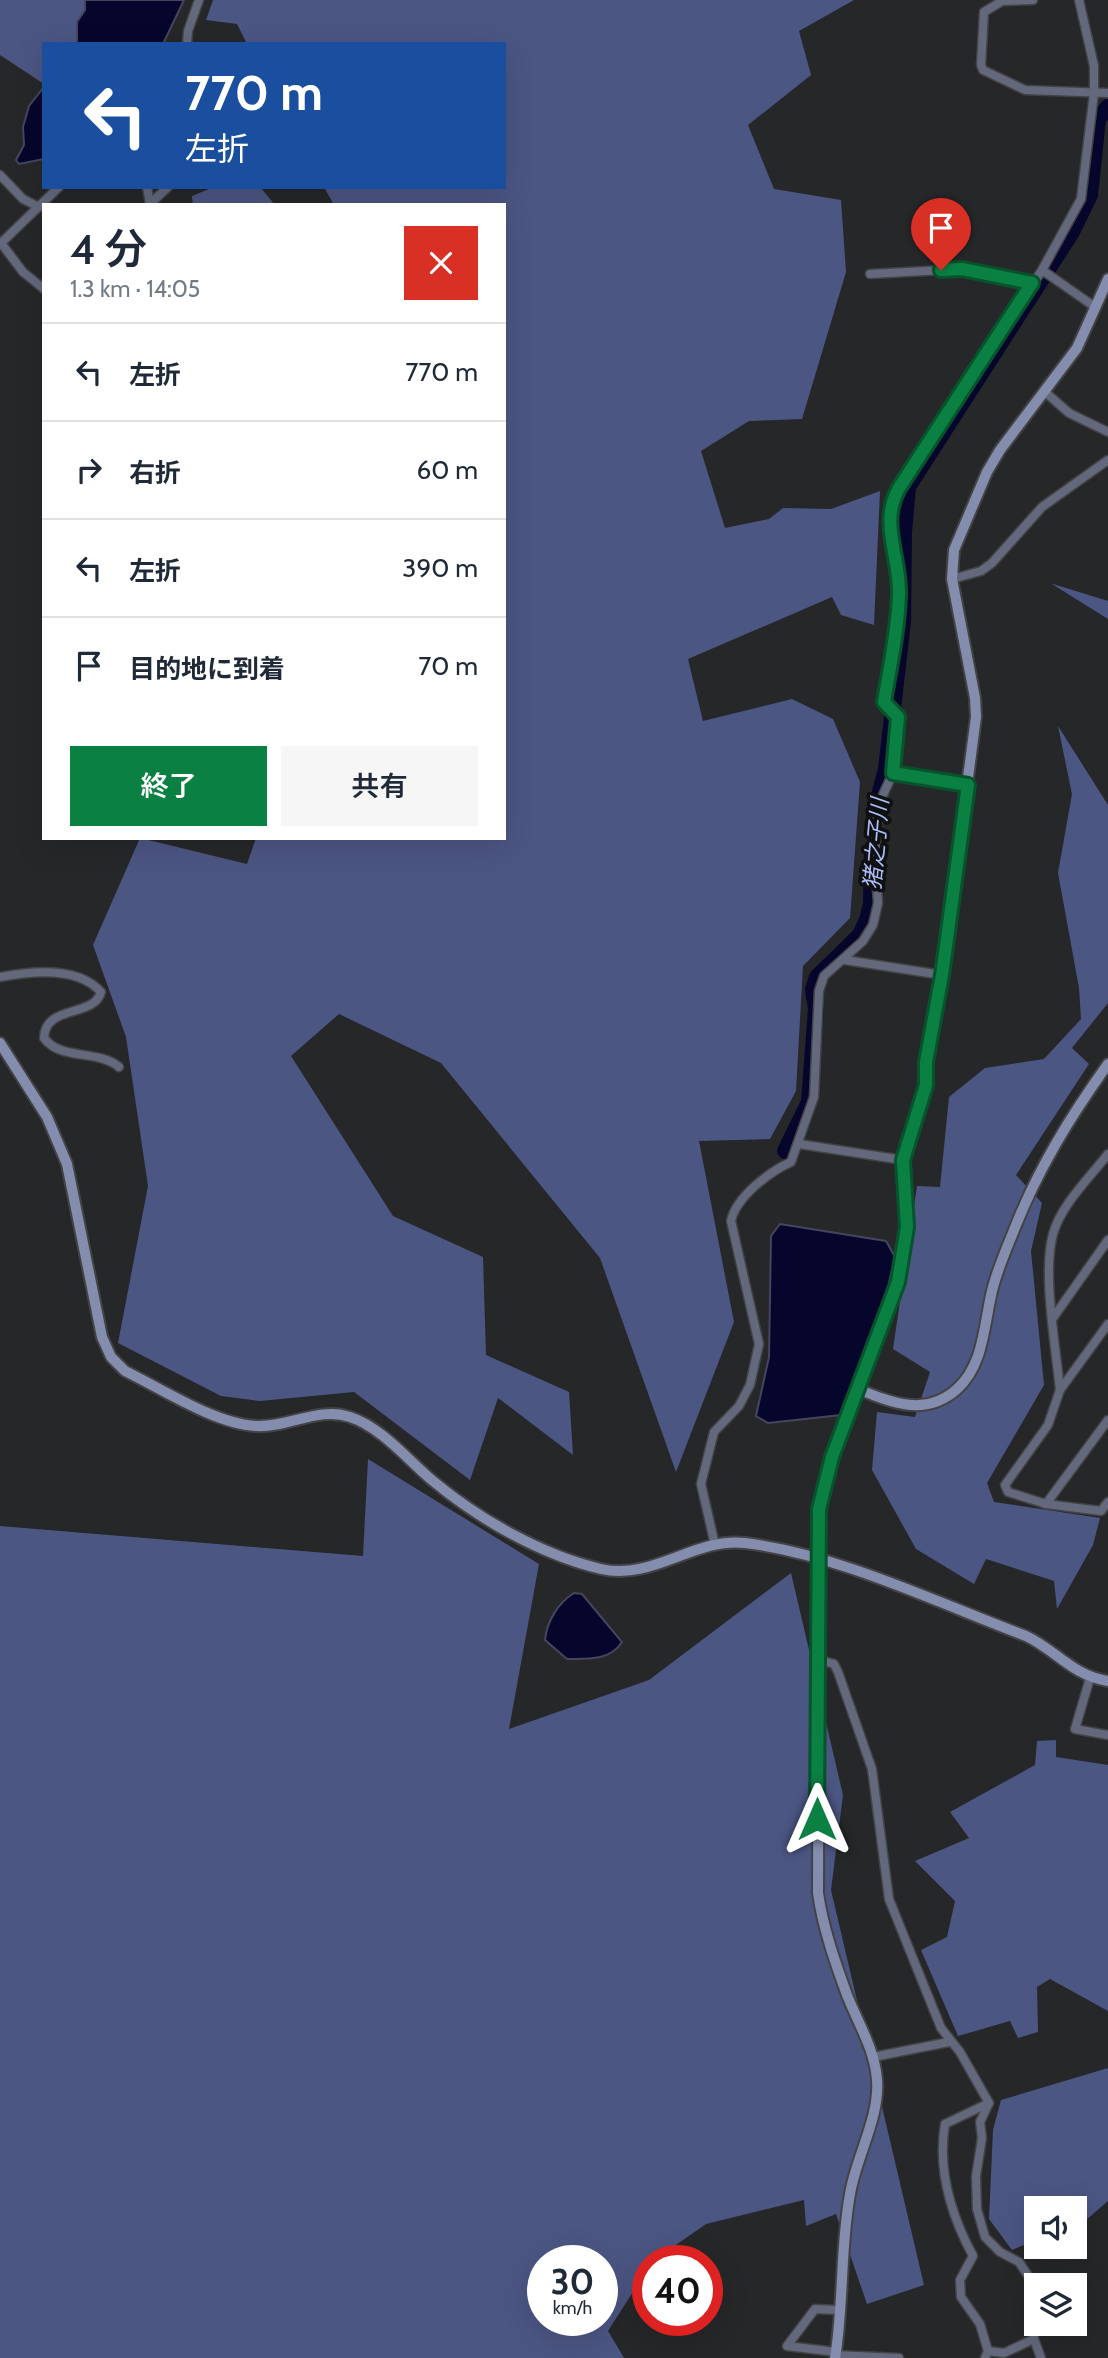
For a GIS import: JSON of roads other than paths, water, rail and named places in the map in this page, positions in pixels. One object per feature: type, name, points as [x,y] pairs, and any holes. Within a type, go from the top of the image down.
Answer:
[{"type":"street","points":[[187,42],[188,31],[199,0]]},
{"type":"street","points":[[1033,0],[1002,1],[984,12],[983,70],[1025,90],[1108,93]]},
{"type":"street","points":[[715,1545],[701,1484],[715,1432],[739,1406],[750,1385],[759,1344],[731,1221],[740,1202],[779,1167],[791,1162],[814,1097],[819,991],[824,976],[833,965],[845,960],[863,941],[873,925],[878,903],[875,858],[878,806],[893,773],[897,712],[884,702],[899,589],[888,517],[891,502],[1032,283],[1043,271],[1081,199],[1094,93],[1094,66],[1079,0]]},
{"type":"street","points":[[0,176],[23,199],[39,207]]},
{"type":"street","points":[[43,203],[57,189]]},
{"type":"street","points":[[151,203],[166,189]]},
{"type":"street","points":[[42,204],[1,243],[23,272],[42,287]]},
{"type":"street","points":[[870,274],[962,269],[1032,283]]},
{"type":"street","points":[[1043,271],[1095,307]]},
{"type":"street","points":[[835,2355],[842,2242],[850,2191],[877,2096],[873,2057],[847,1994],[822,1920],[818,1893],[817,1658],[821,1559],[819,1509],[824,1485],[898,1282],[904,1257],[907,1227],[903,1160],[923,1103],[926,1062],[942,975],[968,785],[975,698],[952,579],[954,550],[987,472],[1000,450],[1077,348],[1108,279]]},
{"type":"street","points":[[1044,391],[1069,413],[1108,432]]},
{"type":"street","points":[[952,579],[981,571],[992,563],[1042,507],[1108,460]]},
{"type":"street","points":[[893,773],[968,785]]},
{"type":"street","points":[[845,960],[942,975]]},
{"type":"street","points":[[0,977],[48,972],[82,978],[97,987],[101,992],[92,1004],[55,1018],[48,1025],[44,1038],[56,1048],[109,1058],[119,1067]]},
{"type":"street","points":[[0,1043],[58,1140],[74,1192],[102,1337],[111,1357],[125,1371],[243,1425],[278,1425],[321,1414],[350,1417],[364,1423],[435,1483],[491,1521],[543,1548],[601,1569],[633,1571],[715,1545],[744,1543],[821,1559],[1026,1636],[1090,1678],[1108,1681]]},
{"type":"street","points":[[859,1389],[907,1407],[925,1405],[950,1394],[968,1378],[976,1366],[993,1286],[1039,1169],[1069,1118],[1108,1064]]},
{"type":"street","points":[[799,1144],[903,1160]]},
{"type":"street","points":[[1060,1390],[1049,1255],[1053,1232],[1065,1211],[1108,1154]]},
{"type":"street","points":[[1053,1318],[1108,1240]]},
{"type":"street","points":[[1108,1324],[1060,1390],[1048,1425],[1005,1485],[1007,1492],[1046,1504],[1101,1511],[1108,1502]]},
{"type":"street","points":[[1100,1336],[1108,1342]]},
{"type":"street","points":[[1046,1504],[1108,1420]]},
{"type":"street","points":[[817,1658],[834,1664],[872,1769],[889,1899],[949,2042],[960,2052],[989,2103]]},
{"type":"street","points":[[1090,1678],[1075,1729],[1108,1735]]},
{"type":"street","points":[[873,2057],[949,2042]]},
{"type":"street","points":[[989,2103],[981,2122],[976,2209],[985,2237],[1000,2252],[1019,2262],[1029,2277],[1034,2339],[1041,2358]]},
{"type":"street","points":[[989,2103],[945,2124],[941,2146],[944,2180],[960,2231],[973,2256],[960,2280],[961,2297],[979,2324],[986,2354],[1004,2353],[1034,2339]]},
{"type":"street","points":[[838,2310],[815,2309],[788,2346],[835,2355],[899,2358]]},
{"type":"waterway","name":"猪之子川","points":[[874,815],[886,769],[903,622],[904,532],[908,487],[1072,232],[1090,195],[1098,119],[1108,107]]},
{"type":"waterway","name":"猪之子川","points":[[785,1151],[809,1102],[816,1009],[813,989],[817,977],[860,935],[867,920],[871,904],[872,848]]}]
